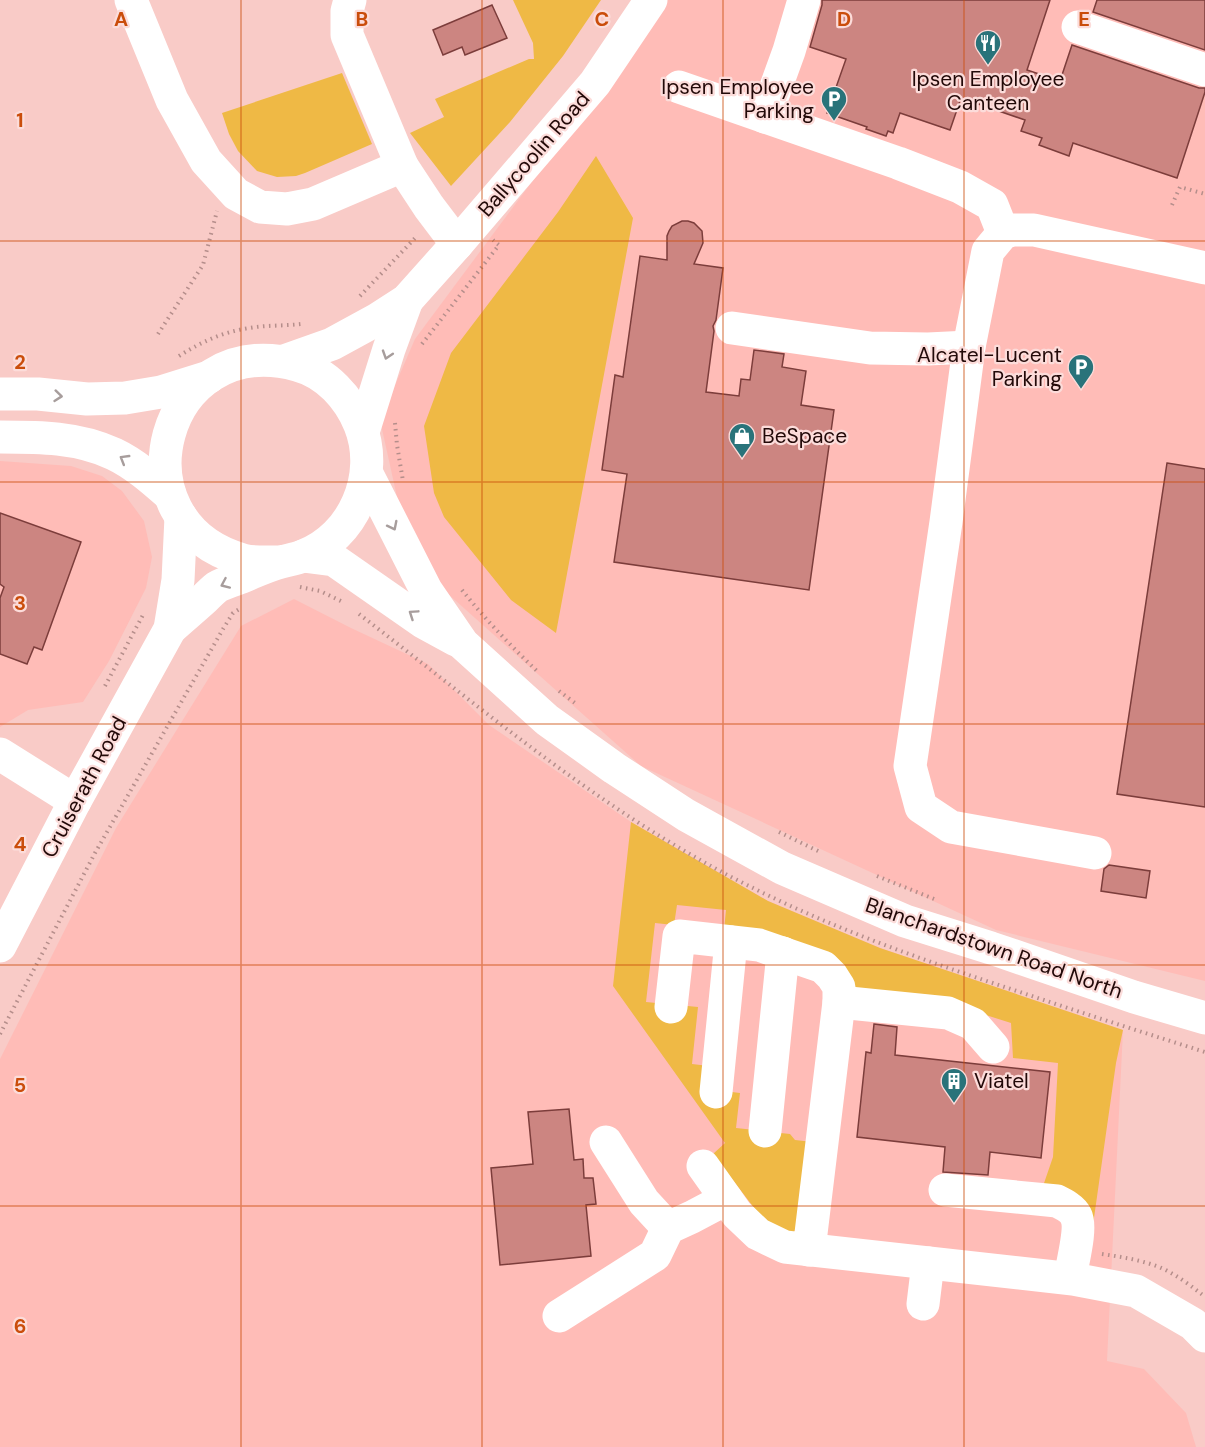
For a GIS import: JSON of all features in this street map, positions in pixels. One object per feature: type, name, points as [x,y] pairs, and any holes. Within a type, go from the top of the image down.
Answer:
[{"type":"main road","points":[[131,0],[172,100],[207,161],[236,194],[260,207],[287,208],[313,204],[402,166]]},
{"type":"main road","points":[[350,0],[347,10],[347,35],[402,166],[436,216],[465,234]]},
{"type":"main road","name":"Ballycoolin Road","points":[[284,361],[332,344],[407,300],[595,83],[651,0]]},
{"type":"main road","points":[[765,117],[789,51],[804,0]]},
{"type":"main road","points":[[1078,27],[1205,70]]},
{"type":"main road","points":[[679,87],[898,163],[960,187],[992,206],[1003,233]]},
{"type":"main road","points":[[1095,853],[951,828],[921,807],[910,766],[969,347],[988,251],[1003,233],[1012,230],[1034,230],[1205,268]]},
{"type":"main road","name":"Ballycoolin Road","points":[[363,432],[407,300]]},
{"type":"main road","points":[[732,328],[870,348],[969,347]]},
{"type":"main road","points":[[0,394],[38,394],[87,399],[125,398],[161,392],[209,377],[233,365],[263,360],[284,361],[318,374],[346,399],[363,432],[368,456],[367,474],[354,513],[338,533],[291,568],[245,561],[218,551],[197,536],[176,506],[143,471],[115,454],[86,444],[50,438],[0,437]]},
{"type":"main road","points":[[176,506],[165,468],[168,435],[174,418],[184,402],[195,388],[209,377]]},
{"type":"main road","name":"Blanchardstown Road North","points":[[367,474],[426,590],[463,644]]},
{"type":"main road","name":"Cruiserath Road","points":[[0,946],[75,801],[178,580],[176,506]]},
{"type":"main road","name":"Blanchardstown Road North","points":[[291,568],[333,560],[423,622],[463,644],[547,720],[614,768],[686,815],[782,868],[905,921],[1134,997],[1205,1018]]},
{"type":"main road","name":"Cruiserath Road","points":[[158,619],[217,587],[291,568]]},
{"type":"main road","points":[[0,754],[75,801]]},
{"type":"main road","points":[[671,1007],[679,936],[759,945],[823,967],[839,987],[809,1250]]},
{"type":"main road","points":[[716,1092],[731,942]]},
{"type":"main road","points":[[765,1131],[783,953]]},
{"type":"main road","points":[[839,1002],[948,1013],[973,1024],[993,1047]]},
{"type":"main road","points":[[606,1142],[644,1202],[668,1228]]},
{"type":"main road","points":[[703,1166],[736,1214],[758,1234],[785,1247],[1070,1278],[1136,1291],[1193,1324],[1205,1336]]},
{"type":"main road","points":[[945,1190],[1057,1201],[1068,1208],[1076,1215],[1078,1228],[1070,1278]]},
{"type":"main road","points":[[559,1316],[655,1255],[668,1228],[726,1199]]},
{"type":"main road","points":[[923,1304],[928,1263]]},
{"type":"path","points":[[158,334],[203,265],[224,181]]},
{"type":"path","points":[[1172,205],[1180,187],[1205,194]]},
{"type":"path","points":[[354,303],[436,216]]},
{"type":"path","points":[[421,345],[499,244],[465,234]]},
{"type":"path","points":[[171,361],[220,334],[251,328],[306,323]]},
{"type":"path","points":[[395,416],[399,462],[405,486]]},
{"type":"path","points":[[291,568],[301,587],[320,591],[346,604]]},
{"type":"path","points":[[461,589],[542,676]]},
{"type":"path","points":[[0,1034],[90,863],[217,639],[233,613],[247,604]]},
{"type":"path","points":[[355,611],[605,801],[669,842],[746,885],[879,944],[960,973],[1205,1052]]},
{"type":"path","points":[[104,688],[109,677],[158,619]]},
{"type":"path","points":[[551,684],[577,705]]},
{"type":"path","points":[[771,828],[827,855]]},
{"type":"path","points":[[867,873],[940,902]]},
{"type":"shaded area","points":[[513,0],[601,0],[563,56],[510,122],[451,186],[410,133],[444,117],[435,99],[529,59],[534,59],[533,43]]},
{"type":"shaded area","points":[[667,0],[1205,0],[1205,981],[996,930],[641,766],[447,593],[403,524],[380,420],[415,339]]},
{"type":"shaded area","points":[[342,73],[372,144],[305,173],[277,177],[257,171],[238,151],[222,113]]},
{"type":"shaded area","points":[[596,156],[633,218],[556,633],[511,600],[444,517],[434,493],[424,426],[451,353],[558,212]]},
{"type":"shaded area","points":[[0,461],[71,466],[102,476],[122,491],[144,521],[152,557],[146,588],[109,661],[83,702],[28,710],[0,727]]},
{"type":"shaded area","points":[[294,599],[428,664],[489,725],[631,822],[768,901],[880,948],[1123,1030],[1107,1361],[1144,1369],[1186,1413],[1196,1447],[0,1447],[0,1059],[116,828],[241,626]]},
{"type":"shaded area","points":[[631,822],[768,901],[880,948],[1123,1030],[1116,1063],[1090,1246],[1042,1189],[1053,1157],[1058,1063],[1013,1058],[1011,1023],[948,1003],[865,995],[724,930],[726,910],[677,905],[674,925],[655,923],[646,1002],[698,1007],[692,1064],[709,1066],[707,1089],[740,1093],[736,1128],[790,1134],[795,1140],[813,1142],[804,1220],[792,1234],[764,1221],[713,1154],[725,1143],[613,986]]},
{"type":"building","points":[[822,0],[1050,0],[1027,70],[1060,81],[1072,45],[1199,88],[1205,88],[1177,178],[1073,143],[1069,156],[1039,145],[1042,138],[1021,131],[1025,120],[961,98],[950,130],[900,113],[893,133],[888,131],[886,136],[827,113],[846,59],[810,47]]},
{"type":"building","points":[[1097,0],[1205,0],[1205,50],[1093,12]]},
{"type":"building","points":[[492,5],[507,38],[465,55],[462,47],[443,55],[433,30]]},
{"type":"building","points":[[682,221],[694,223],[702,231],[703,243],[694,264],[723,268],[716,320],[713,326],[706,392],[739,396],[741,379],[750,380],[754,350],[784,354],[782,367],[806,371],[801,405],[834,410],[809,590],[614,562],[627,474],[602,470],[615,375],[623,377],[640,256],[667,260],[667,236],[672,226]]},
{"type":"building","points":[[1167,463],[1205,469],[1205,807],[1117,794]]},
{"type":"building","points":[[0,513],[81,542],[42,650],[34,647],[27,664],[0,654],[0,598],[4,587],[0,584]]},
{"type":"building","points":[[1109,865],[1150,871],[1146,898],[1101,891],[1104,869]]},
{"type":"building","name":"Viatel","points":[[874,1024],[897,1027],[895,1055],[1050,1072],[1041,1158],[990,1152],[988,1175],[943,1172],[945,1147],[857,1137],[866,1052],[871,1053]]},
{"type":"building","points":[[569,1109],[574,1160],[583,1159],[584,1178],[593,1178],[596,1204],[586,1205],[591,1256],[500,1265],[491,1168],[533,1164],[528,1112]]},
{"type":"place","name":"Ipsen Employee Canteen","points":[[988,66]]},
{"type":"place","name":"Ipsen Employee Parking","points":[[834,122]]},
{"type":"place","name":"Alcatel-Lucent Parking","points":[[1081,390]]},
{"type":"place","name":"BeSpace","points":[[742,459]]},
{"type":"place","name":"Viatel","points":[[954,1104]]}]
